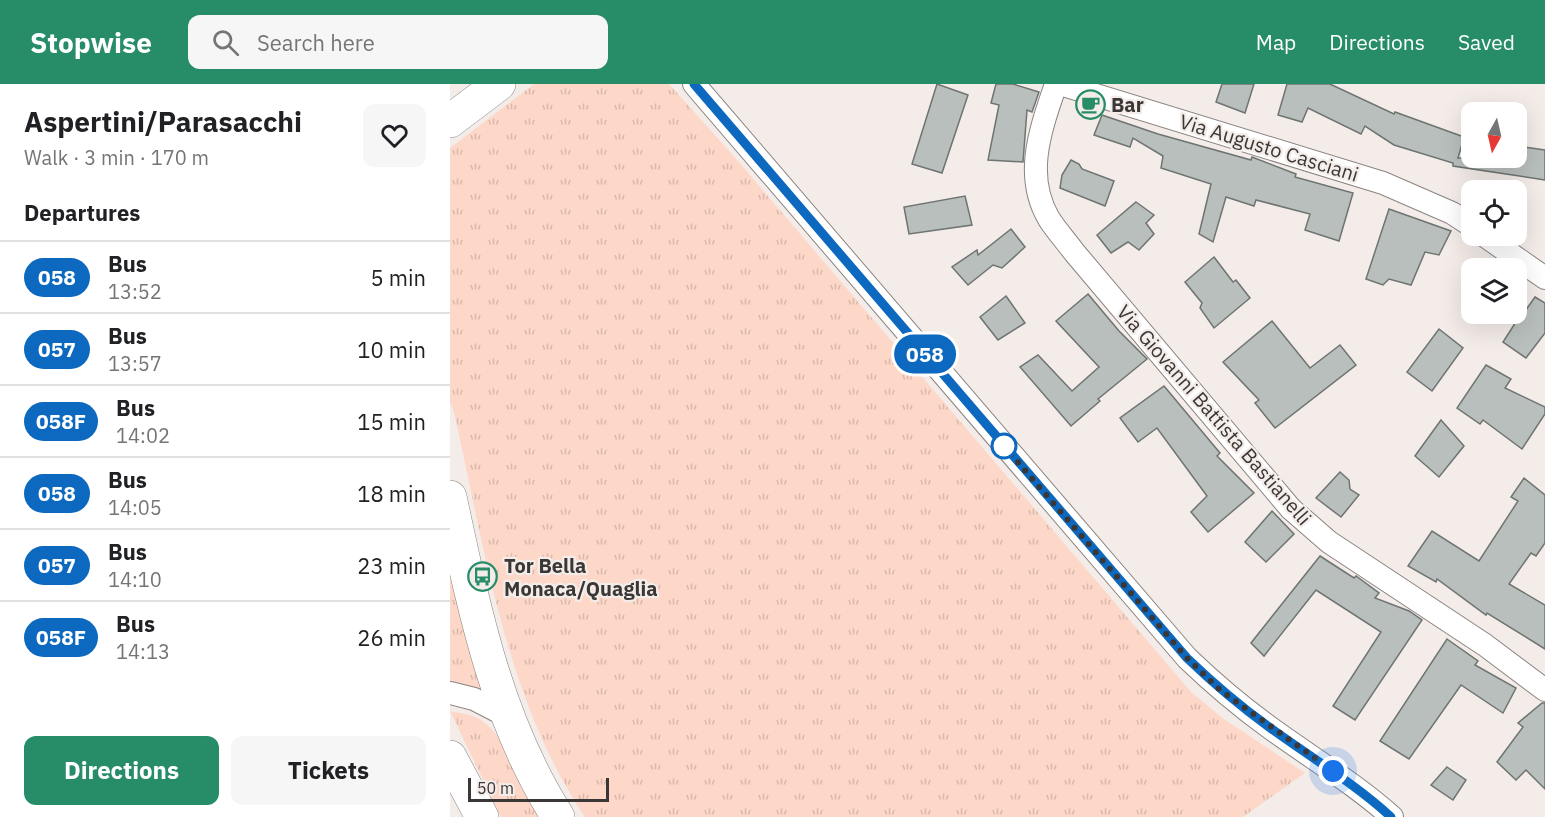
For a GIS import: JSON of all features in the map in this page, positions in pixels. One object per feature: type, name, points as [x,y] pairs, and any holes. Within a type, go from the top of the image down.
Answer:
[{"type":"main road","points":[[450,121],[499,84]]},
{"type":"main road","points":[[450,497],[480,629],[507,716],[535,777],[558,817]]},
{"type":"main road","points":[[450,757],[482,817]]},
{"type":"street","points":[[694,84],[714,93],[1187,658],[1220,690],[1347,781],[1392,817]]},
{"type":"street","name":"Via Augusto Casciani","points":[[1058,84],[1383,183],[1461,219]]},
{"type":"street","name":"Via Giovanni Battista Bastianelli","points":[[1058,84],[1039,141],[1035,167],[1037,190],[1048,217],[1074,252],[1291,509],[1329,543],[1477,639],[1535,680],[1545,690]]},
{"type":"street","points":[[1499,246],[1545,278]]},
{"type":"street","points":[[450,693],[474,699],[507,716]]},
{"type":"green space","points":[[534,84],[669,84],[738,161],[1191,692],[1224,719],[1305,773],[1243,817],[585,817],[558,772],[535,724],[517,673],[501,621],[450,402],[450,148]]},
{"type":"green space","points":[[450,545],[485,691],[450,682]]},
{"type":"green space","points":[[450,711],[478,718],[498,736],[541,817],[501,817]]},
{"type":"building","points":[[937,84],[968,95],[942,173],[912,164]]},
{"type":"building","points":[[996,84],[1013,84],[1039,92],[1032,112],[1027,110],[1023,162],[988,160],[999,105],[991,103]]},
{"type":"building","points":[[1222,84],[1254,84],[1245,113],[1216,102]]},
{"type":"building","points":[[1287,84],[1330,84],[1394,114],[1395,112],[1461,136],[1458,158],[1461,158],[1461,167],[1394,145],[1365,126],[1361,134],[1308,108],[1302,122],[1278,115]]},
{"type":"building","points":[[1102,115],[1158,134],[1251,160],[1252,157],[1296,174],[1295,177],[1353,193],[1339,241],[1305,230],[1310,214],[1256,200],[1254,206],[1226,197],[1213,242],[1199,234],[1211,184],[1161,168],[1163,156],[1133,138],[1130,147],[1094,135]]},
{"type":"building","points":[[1527,148],[1545,150],[1545,180],[1466,168],[1527,168]]},
{"type":"building","points":[[1071,160],[1079,164],[1082,169],[1114,181],[1105,206],[1060,188],[1062,175]]},
{"type":"building","points":[[965,196],[972,225],[909,234],[904,207]]},
{"type":"building","points":[[1136,202],[1154,215],[1146,223],[1154,234],[1139,250],[1128,242],[1111,253],[1097,235]]},
{"type":"building","points":[[1389,209],[1451,231],[1439,255],[1425,252],[1411,285],[1389,279],[1383,285],[1366,279]]},
{"type":"building","points":[[1011,229],[1025,247],[1002,268],[993,265],[968,285],[952,267],[977,250],[978,255]]},
{"type":"building","points":[[1214,257],[1233,282],[1236,280],[1250,298],[1214,328],[1200,308],[1202,303],[1185,282]]},
{"type":"building","points":[[1088,294],[1119,331],[1147,359],[1098,399],[1100,401],[1071,426],[1020,367],[1038,355],[1072,391],[1099,367],[1056,321]]},
{"type":"building","points":[[1006,296],[1025,323],[998,340],[980,317]]},
{"type":"building","points":[[1535,297],[1545,303],[1545,333],[1526,358],[1503,342],[1515,324],[1527,324],[1527,308]]},
{"type":"building","points":[[1272,321],[1310,368],[1340,345],[1356,365],[1275,428],[1255,403],[1259,400],[1223,362]]},
{"type":"building","points":[[1439,329],[1463,348],[1432,391],[1407,372]]},
{"type":"building","points":[[1486,365],[1511,379],[1505,388],[1545,407],[1545,414],[1522,449],[1483,420],[1480,424],[1457,408]]},
{"type":"building","points":[[1164,386],[1220,453],[1217,456],[1254,493],[1208,532],[1191,512],[1207,496],[1157,428],[1138,442],[1120,418]]},
{"type":"building","points":[[1441,420],[1464,446],[1439,477],[1415,456]]},
{"type":"building","points":[[1340,472],[1349,480],[1350,489],[1359,495],[1341,517],[1316,498]]},
{"type":"building","points":[[1524,478],[1545,495],[1545,543],[1536,556],[1531,553],[1509,584],[1545,605],[1545,649],[1487,613],[1486,615],[1437,579],[1436,582],[1408,566],[1432,531],[1479,561],[1518,501],[1511,497]]},
{"type":"building","points":[[1272,511],[1294,534],[1266,562],[1245,542]]},
{"type":"building","points":[[1320,556],[1354,578],[1356,576],[1379,593],[1375,598],[1409,611],[1422,620],[1355,720],[1333,706],[1381,632],[1316,590],[1264,656],[1251,643]]},
{"type":"building","points":[[1447,639],[1478,661],[1475,665],[1516,688],[1503,713],[1461,685],[1409,759],[1380,741]]},
{"type":"building","points":[[1545,703],[1545,789],[1526,770],[1516,780],[1497,762],[1523,727],[1518,723]]},
{"type":"building","points":[[1447,767],[1466,780],[1453,800],[1431,785]]},
{"type":"bus line","name":"058","points":[[694,84],[1187,658],[1220,690],[1347,781],[1391,817]]},
{"type":"place","name":"Bar","points":[[1090,105]]},
{"type":"place","name":"Tor Bella Monaca/Quaglia","points":[[483,577]]},
{"type":"route","points":[[1004,446],[1187,658],[1220,690],[1333,771]]}]
